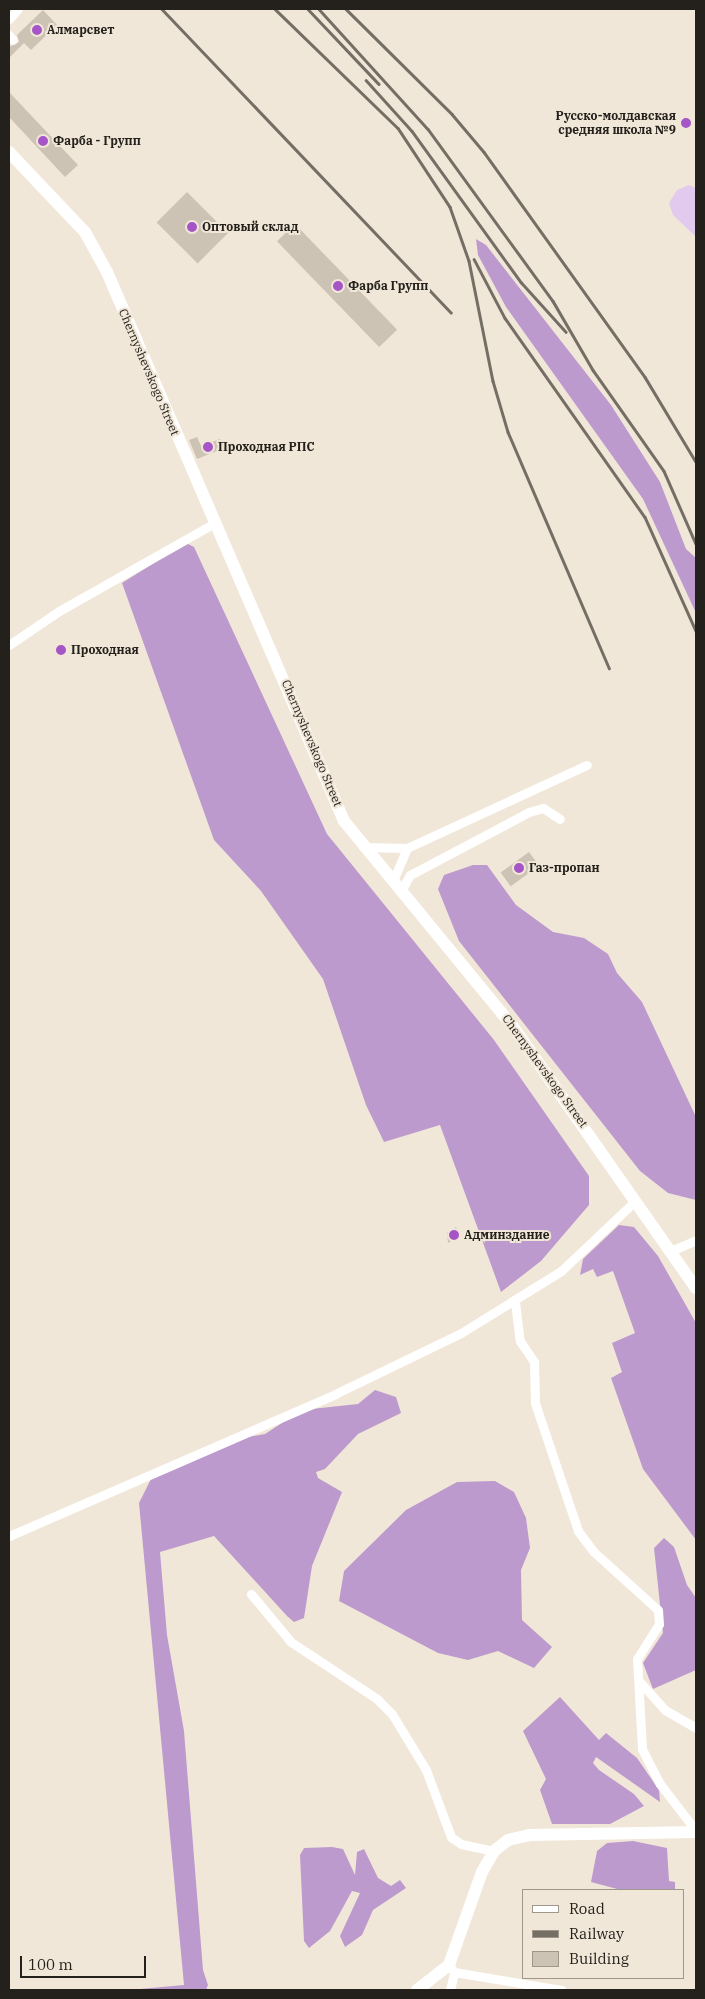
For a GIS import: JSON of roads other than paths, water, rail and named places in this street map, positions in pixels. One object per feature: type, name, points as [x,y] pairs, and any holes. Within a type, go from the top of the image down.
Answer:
[{"type":"main road","name":"Chernyshevskogo Street","points":[[9,152],[85,232],[107,272],[213,524],[344,821],[363,847],[511,1024],[673,1250],[696,1288]]},
{"type":"main road","points":[[417,1990],[452,1968],[494,1851],[508,1840],[529,1835],[696,1831]]},
{"type":"street","points":[[9,19],[18,9]]},
{"type":"street","points":[[9,645],[59,611],[213,524]]},
{"type":"street","points":[[363,847],[407,848],[587,765]]},
{"type":"street","points":[[397,886],[410,875],[529,812],[544,808],[560,819]]},
{"type":"street","points":[[397,886],[407,848]]},
{"type":"street","points":[[9,1536],[335,1394],[515,1302],[561,1271],[636,1200]]},
{"type":"street","points":[[673,1250],[696,1240]]},
{"type":"street","points":[[515,1302],[520,1341],[534,1362],[535,1403],[578,1531],[594,1552],[658,1610],[659,1624],[637,1659],[642,1749],[660,1784],[696,1831]]},
{"type":"street","points":[[252,1594],[290,1642],[377,1699],[392,1714],[426,1770],[451,1836],[462,1844],[494,1851]]},
{"type":"street","points":[[639,1682],[665,1710],[696,1728]]},
{"type":"street","points":[[450,1990],[452,1968],[557,1990]]},
{"type":"railway","points":[[162,9],[451,312]]},
{"type":"railway","points":[[275,9],[398,128],[450,207],[469,261],[493,381],[508,432],[609,668]]},
{"type":"railway","points":[[308,9],[379,84]]},
{"type":"railway","points":[[319,9],[428,129],[553,301],[593,370],[664,471],[696,544]]},
{"type":"railway","points":[[346,9],[452,114],[484,152],[645,377],[696,462]]},
{"type":"railway","points":[[366,80],[412,131],[521,282],[566,332]]},
{"type":"railway","points":[[474,259],[505,318],[645,517],[696,631]]},
{"type":"place","name":"Алмарсвет","points":[[37,30]]},
{"type":"place","name":"Русско-молдавская средняя школа №9","points":[[686,123]]},
{"type":"place","name":"Фарба - Групп","points":[[43,141]]},
{"type":"place","name":"Оптовый склад","points":[[192,227]]},
{"type":"place","name":"Фарба Групп","points":[[338,286]]},
{"type":"place","name":"Проходная РПС","points":[[208,447]]},
{"type":"place","name":"Проходная","points":[[61,650]]},
{"type":"place","name":"Газ-пропан","points":[[519,868]]},
{"type":"place","name":"Админздание","points":[[454,1235]]}]
